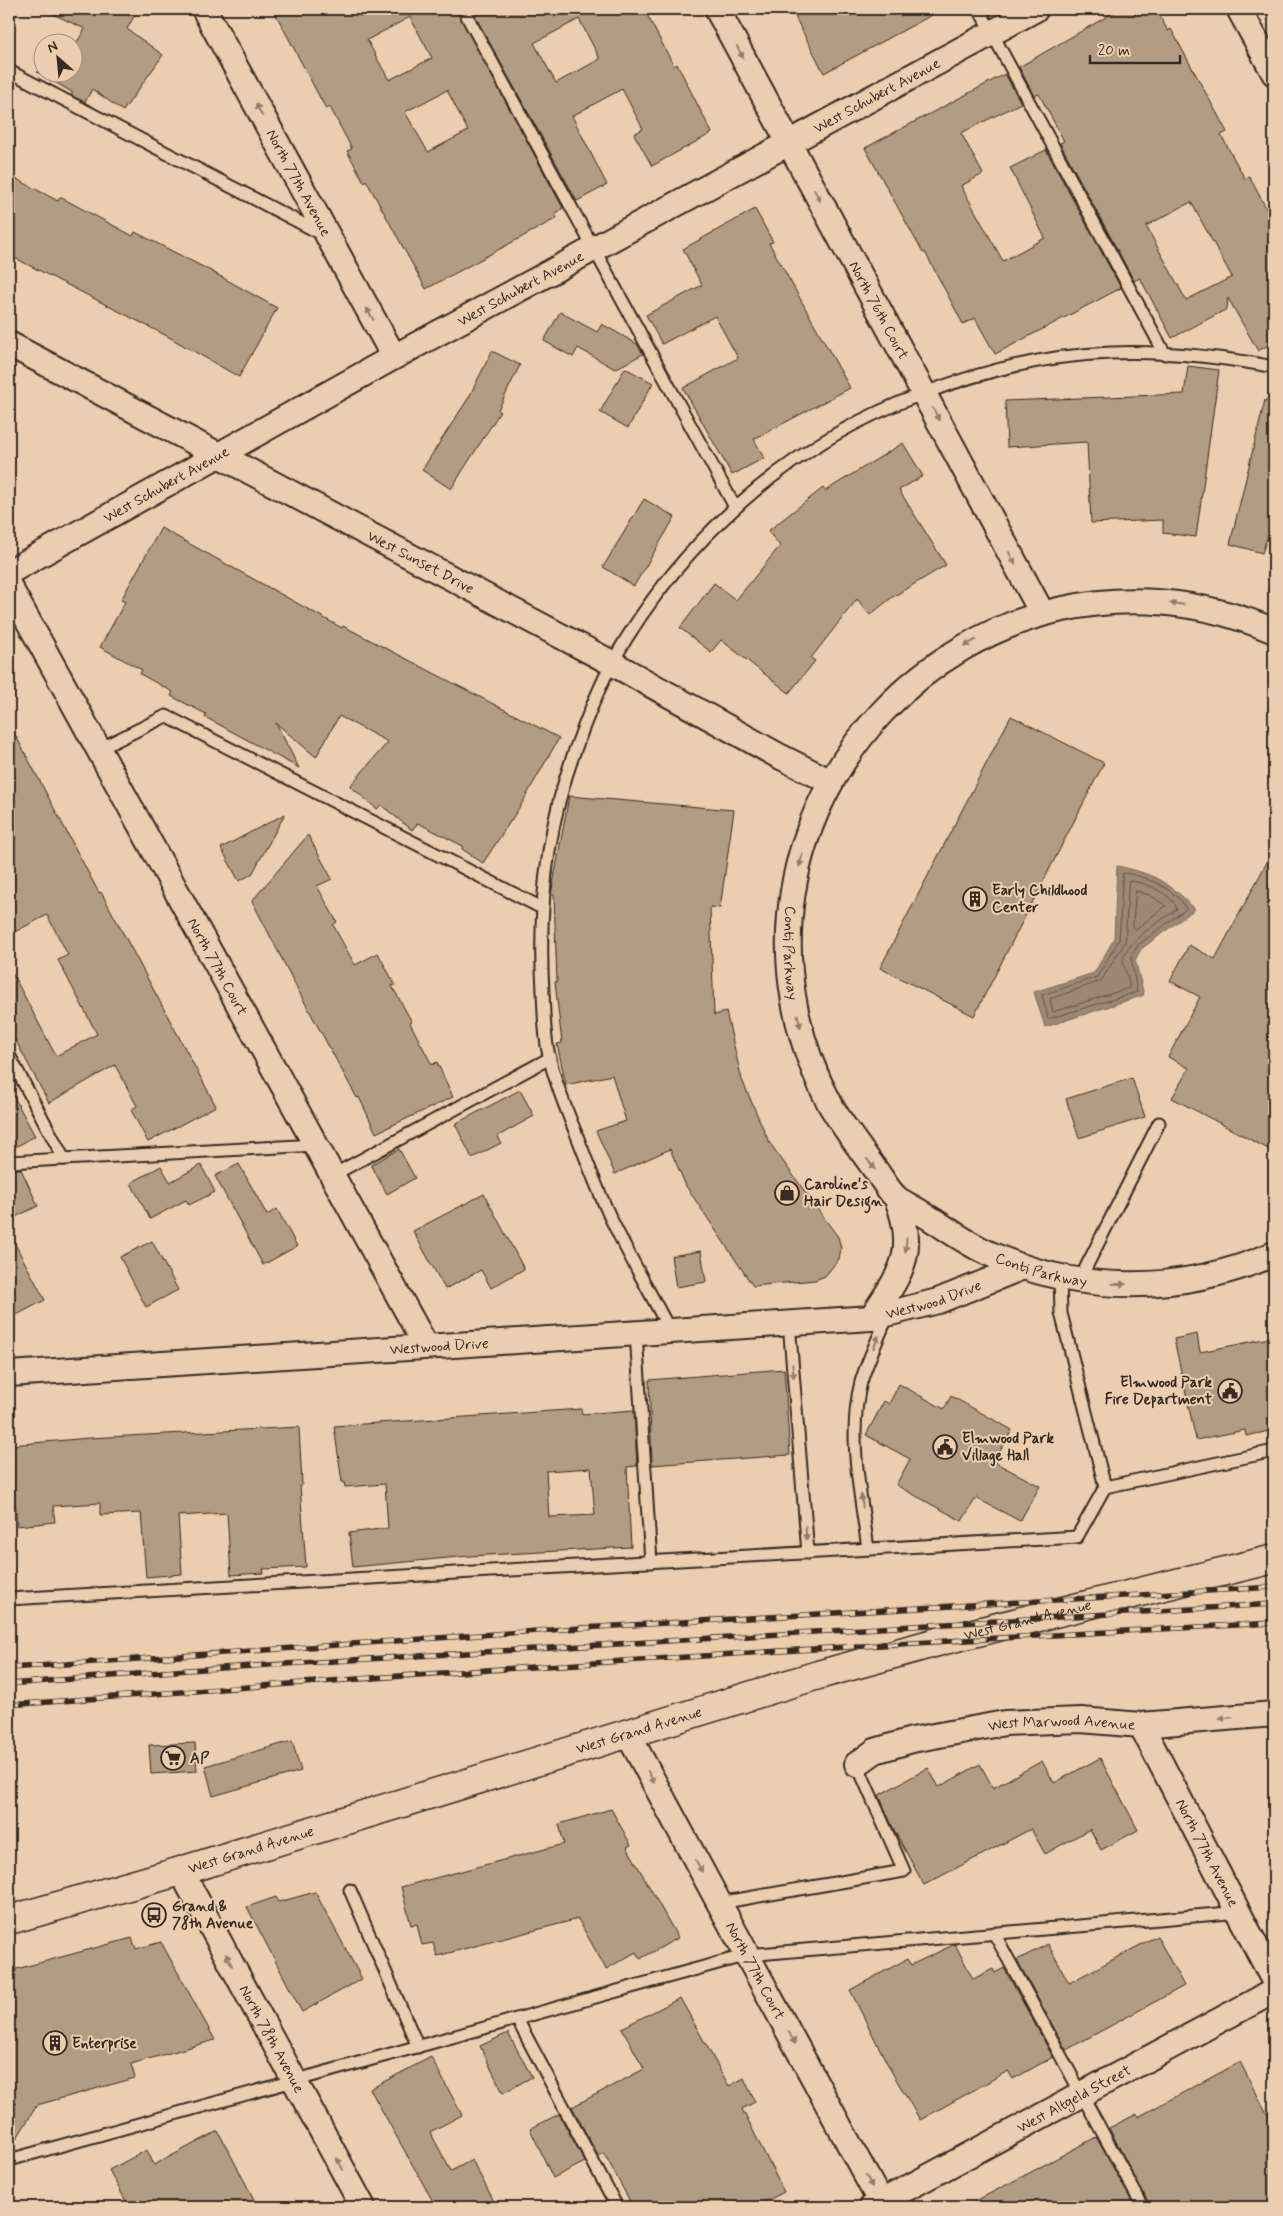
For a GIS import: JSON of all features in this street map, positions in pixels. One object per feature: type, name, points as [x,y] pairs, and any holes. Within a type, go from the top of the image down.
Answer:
[{"type":"main road","name":"West Grand Avenue","points":[[9,1920],[181,1872],[818,1675],[922,1646],[1274,1558]]},
{"type":"street","name":"North 77th Avenue","points":[[204,9],[394,357]]},
{"type":"street","name":"North 76th Court","points":[[717,9],[1042,613]]},
{"type":"street","name":"West Schubert Avenue","points":[[9,572],[394,357],[1036,9]]},
{"type":"street","points":[[1240,9],[1274,73]]},
{"type":"street","name":"West Sunset Drive","points":[[9,344],[612,663],[777,755],[831,782]]},
{"type":"street","name":"North 77th Court","points":[[9,586],[426,1346]]},
{"type":"street","name":"Conti Parkway","points":[[1273,1261],[1186,1280],[1122,1285],[1070,1279],[1023,1267],[978,1248],[896,1199],[857,1147],[826,1095],[804,1038],[792,980],[790,949],[795,888],[810,830],[831,782],[852,749],[874,720],[912,682],[968,644],[1008,625],[1042,613],[1114,601],[1164,602],[1212,610],[1274,631]]},
{"type":"street","name":"Westwood Drive","points":[[879,1316],[897,1278],[908,1247],[904,1218],[896,1199]]},
{"type":"street","name":"Westwood Drive","points":[[9,1374],[879,1316],[938,1301],[1023,1267]]},
{"type":"street","name":"West Marwood Avenue","points":[[857,1764],[875,1751],[912,1740],[1005,1723],[1081,1720],[1141,1725],[1274,1714]]},
{"type":"street","name":"North 77th Avenue","points":[[1141,1725],[1240,1912],[1274,1981]]},
{"type":"street","name":"North 77th Court","points":[[628,1734],[879,2206]]},
{"type":"street","name":"North 78th Avenue","points":[[181,1872],[363,2207]]},
{"type":"street","name":"West Altgeld Street","points":[[879,2206],[1274,1991]]},
{"type":"lane","points":[[463,9],[735,507]]},
{"type":"lane","points":[[979,9],[1165,354]]},
{"type":"lane","points":[[9,71],[328,237]]},
{"type":"lane","points":[[670,1331],[607,1209],[564,1103],[548,1050],[542,983],[542,908],[549,843],[557,804],[585,723],[612,663],[675,570],[735,507],[795,460],[839,431],[925,393],[989,370],[1043,360],[1111,353],[1165,354],[1214,358],[1274,367]]},
{"type":"lane","points":[[99,749],[166,716],[542,908]]},
{"type":"lane","points":[[9,1055],[64,1159]]},
{"type":"lane","points":[[333,1175],[550,1058]]},
{"type":"lane","points":[[9,1599],[1077,1537],[1105,1487],[1060,1314],[1070,1279],[1158,1123]]},
{"type":"lane","points":[[9,1162],[316,1145]]},
{"type":"lane","points":[[868,1549],[855,1446],[856,1415],[861,1383],[879,1316]]},
{"type":"lane","points":[[789,1323],[808,1552]]},
{"type":"lane","points":[[636,1333],[651,1562]]},
{"type":"lane","points":[[1105,1487],[1274,1451]]},
{"type":"lane","points":[[719,1903],[904,1870],[857,1764]]},
{"type":"lane","points":[[350,1890],[418,2047]]},
{"type":"lane","points":[[9,2160],[747,1955],[1240,1912]]},
{"type":"lane","points":[[994,1933],[1143,2207]]},
{"type":"lane","points":[[517,2019],[617,2207]]},
{"type":"water","points":[[1117,866],[1141,872],[1160,880],[1178,892],[1195,909],[1141,949],[1135,960],[1144,995],[1045,1027],[1034,992],[1094,973],[1114,939]]},
{"type":"building","points":[[42,9],[138,9],[127,29],[163,55],[123,111],[92,89],[85,102],[72,96],[72,92],[54,82],[82,82],[82,34],[85,29]]},
{"type":"building","points":[[273,9],[456,9],[563,208],[555,213],[557,218],[426,289],[366,180],[364,182],[347,151],[352,149],[330,107],[326,109]],"holes":[[[410,17],[432,58],[389,80],[367,40]],[[447,90],[468,131],[428,152],[405,112]]]},
{"type":"building","points":[[471,9],[644,9],[674,66],[677,64],[712,133],[652,166],[634,134],[643,129],[622,89],[572,116],[607,185],[577,201]],"holes":[[[579,19],[600,59],[556,83],[534,43]]]},
{"type":"building","points":[[791,9],[943,9],[824,73]]},
{"type":"building","points":[[1120,9],[1156,9],[1168,31],[1171,29],[1227,132],[1221,135],[1245,179],[1249,176],[1274,223],[1274,342],[1258,351],[1228,298],[1227,309],[1172,338],[1140,278],[1134,281],[1060,143],[1064,141],[1039,94],[1034,96],[1019,67]],"holes":[[[1191,202],[1232,277],[1186,300],[1146,226]]]},
{"type":"building","points":[[1005,74],[1021,103],[961,133],[983,174],[961,186],[1003,261],[1045,238],[1010,168],[1046,150],[1121,288],[995,354],[975,318],[963,324],[925,252],[923,253],[865,148]]},
{"type":"building","points":[[9,175],[58,201],[60,197],[133,236],[135,232],[277,308],[239,377],[167,336],[9,255]]},
{"type":"building","points":[[755,209],[773,242],[769,243],[850,388],[754,439],[764,458],[732,475],[683,388],[738,358],[715,316],[662,344],[646,315],[702,285],[683,249]]},
{"type":"building","points":[[560,312],[597,332],[602,324],[637,344],[643,354],[615,369],[578,348],[573,357],[544,341]]},
{"type":"building","points":[[492,351],[520,365],[498,410],[500,412],[451,489],[422,470],[469,397]]},
{"type":"building","points":[[1188,366],[1219,370],[1196,537],[1163,533],[1163,520],[1091,523],[1087,442],[1007,447],[1005,401],[1184,394]]},
{"type":"building","points":[[625,368],[653,383],[628,428],[600,412]]},
{"type":"building","points":[[1265,400],[1274,401],[1274,517],[1262,553],[1230,544]]},
{"type":"building","points":[[903,443],[923,476],[899,490],[946,565],[891,598],[870,615],[857,599],[811,658],[815,661],[789,693],[721,640],[711,652],[680,628],[714,583],[736,600],[780,546],[768,531],[823,488],[825,491]]},
{"type":"building","points":[[644,499],[675,517],[634,586],[603,567]]},
{"type":"building","points":[[161,528],[342,628],[343,626],[559,738],[521,805],[483,863],[462,849],[463,846],[418,823],[412,830],[381,805],[377,809],[350,786],[388,742],[339,716],[316,757],[276,723],[299,768],[205,717],[206,714],[171,696],[173,692],[140,674],[142,670],[100,647],[125,602],[121,600]]},
{"type":"building","name":"Early Childhood Center","points":[[1011,716],[1104,763],[974,1016],[880,968]]},
{"type":"building","points":[[9,723],[99,893],[101,892],[216,1106],[148,1142],[131,1110],[137,1106],[115,1065],[49,1103],[9,1028],[9,967],[56,1056],[97,1034],[58,960],[68,955],[47,915],[9,935]]},
{"type":"building","points":[[569,796],[734,810],[720,908],[710,907],[714,1015],[726,1012],[742,1080],[769,1142],[838,1237],[841,1248],[839,1259],[825,1276],[815,1280],[753,1286],[686,1186],[670,1149],[615,1174],[596,1131],[626,1121],[612,1075],[566,1085],[557,1044],[562,1043],[555,982],[557,982],[554,895],[551,895]]},
{"type":"building","points":[[285,814],[252,874],[239,881],[221,848]]},
{"type":"building","points":[[308,835],[332,879],[317,886],[337,922],[333,925],[355,965],[378,953],[395,985],[392,986],[412,1022],[410,1023],[432,1065],[437,1062],[453,1097],[376,1133],[359,1097],[357,1098],[298,990],[252,901]]},
{"type":"building","points":[[1274,849],[1274,1152],[1172,1098],[1189,1068],[1168,1057],[1200,997],[1170,981],[1189,945],[1215,959]]},
{"type":"building","points":[[1132,1078],[1145,1117],[1079,1138],[1066,1099]]},
{"type":"building","points":[[9,1088],[35,1136],[12,1149],[14,1154],[9,1154]]},
{"type":"building","points":[[520,1090],[534,1116],[498,1136],[501,1143],[472,1158],[455,1124]]},
{"type":"building","points":[[399,1149],[415,1178],[387,1194],[371,1165]]},
{"type":"building","points":[[239,1164],[267,1215],[277,1209],[297,1246],[263,1265],[215,1176]]},
{"type":"building","points":[[201,1165],[215,1192],[189,1205],[186,1200],[150,1219],[131,1183],[161,1166],[170,1182]]},
{"type":"building","points":[[9,1169],[21,1169],[38,1206],[9,1220]]},
{"type":"building","points":[[484,1194],[524,1269],[491,1288],[481,1270],[445,1289],[413,1231]]},
{"type":"building","points":[[9,1233],[45,1300],[9,1319]]},
{"type":"building","points":[[152,1241],[178,1290],[146,1307],[120,1257]]},
{"type":"building","points":[[701,1251],[706,1282],[676,1287],[671,1256]]},
{"type":"building","name":"Elmwood Park Fire Department","points":[[1197,1334],[1200,1352],[1274,1337],[1274,1430],[1246,1436],[1245,1430],[1196,1440],[1174,1339]]},
{"type":"building","points":[[784,1369],[790,1455],[652,1465],[649,1380]]},
{"type":"building","name":"Elmwood Park Village Hall","points":[[899,1384],[944,1409],[951,1396],[1012,1430],[994,1462],[1040,1486],[1020,1521],[976,1498],[962,1521],[896,1485],[910,1459],[866,1435],[884,1401],[889,1404]]},
{"type":"building","points":[[581,1409],[582,1414],[634,1410],[637,1466],[627,1467],[631,1547],[469,1556],[353,1567],[349,1533],[388,1528],[385,1484],[345,1487],[344,1482],[342,1482],[334,1426]],"holes":[[[591,1468],[595,1515],[549,1517],[546,1471]]]},
{"type":"building","points":[[299,1427],[302,1485],[300,1486],[306,1567],[263,1569],[264,1573],[231,1575],[227,1513],[178,1516],[182,1574],[146,1577],[141,1513],[100,1515],[100,1503],[53,1506],[55,1522],[17,1526],[11,1445],[89,1438]]},
{"type":"building","name":"AP","points":[[292,1741],[301,1771],[213,1796],[205,1766]]},
{"type":"building","name":"AP","points":[[195,1743],[197,1771],[151,1774],[149,1745]]},
{"type":"building","points":[[1100,1758],[1138,1830],[1101,1850],[1090,1829],[1045,1854],[1031,1829],[924,1885],[893,1828],[879,1795],[928,1768],[939,1787],[980,1764],[993,1788],[1042,1761],[1054,1783]]},
{"type":"building","points":[[611,1809],[631,1845],[627,1847],[678,1938],[640,1959],[636,1952],[606,1969],[578,1919],[437,1956],[433,1943],[422,1945],[417,1924],[411,1925],[401,1887],[564,1844],[559,1824]]},
{"type":"building","points":[[315,1892],[362,1979],[302,2012],[247,1907],[276,1897],[279,1902]]},
{"type":"building","points":[[1157,1936],[1184,1986],[1066,2050],[1017,1960],[1048,1944],[1069,1983]]},
{"type":"building","points":[[132,1938],[136,1949],[161,1942],[215,2040],[131,2064],[135,2078],[37,2105],[9,2151],[9,1971]]},
{"type":"building","points":[[955,1944],[973,1979],[993,1969],[995,1973],[1004,1968],[1053,2057],[1013,2079],[1008,2071],[920,2120],[890,2069],[850,1990],[907,1959],[911,1965]]},
{"type":"building","points":[[680,1998],[729,2086],[744,2078],[755,2102],[742,2109],[784,2192],[755,2207],[633,2207],[604,2153],[598,2156],[572,2107],[644,2069],[622,2028]]},
{"type":"building","points":[[508,2033],[532,2077],[503,2093],[480,2046]]},
{"type":"building","points":[[431,2057],[462,2115],[430,2132],[451,2171],[472,2160],[497,2207],[436,2207],[370,2089]]},
{"type":"building","points":[[1240,2062],[1274,2127],[1274,2207],[1150,2207],[1109,2128],[1137,2114],[1138,2117]]},
{"type":"building","points":[[559,2114],[585,2162],[553,2178],[530,2129]]},
{"type":"building","points":[[218,2131],[258,2207],[129,2207],[109,2170],[147,2150],[154,2165]]},
{"type":"building","points":[[1096,2137],[1135,2207],[964,2207],[1033,2171]]},
{"type":"railway","points":[[9,1668],[565,1629],[1274,1587]]},
{"type":"railway","points":[[9,1684],[188,1670],[1274,1604]]},
{"type":"railway","points":[[9,1705],[641,1660],[1274,1623]]},
{"type":"place","name":"Early Childhood Center","points":[[975,899]]},
{"type":"place","name":"Caroline's Hair Design","points":[[787,1193]]},
{"type":"place","name":"Elmwood Park Fire Department","points":[[1230,1391]]},
{"type":"place","name":"Elmwood Park Village Hall","points":[[945,1447]]},
{"type":"place","name":"AP","points":[[173,1758]]},
{"type":"place","name":"Grand & 78th Avenue","points":[[154,1915]]},
{"type":"place","name":"Enterprise","points":[[55,2043]]}]
